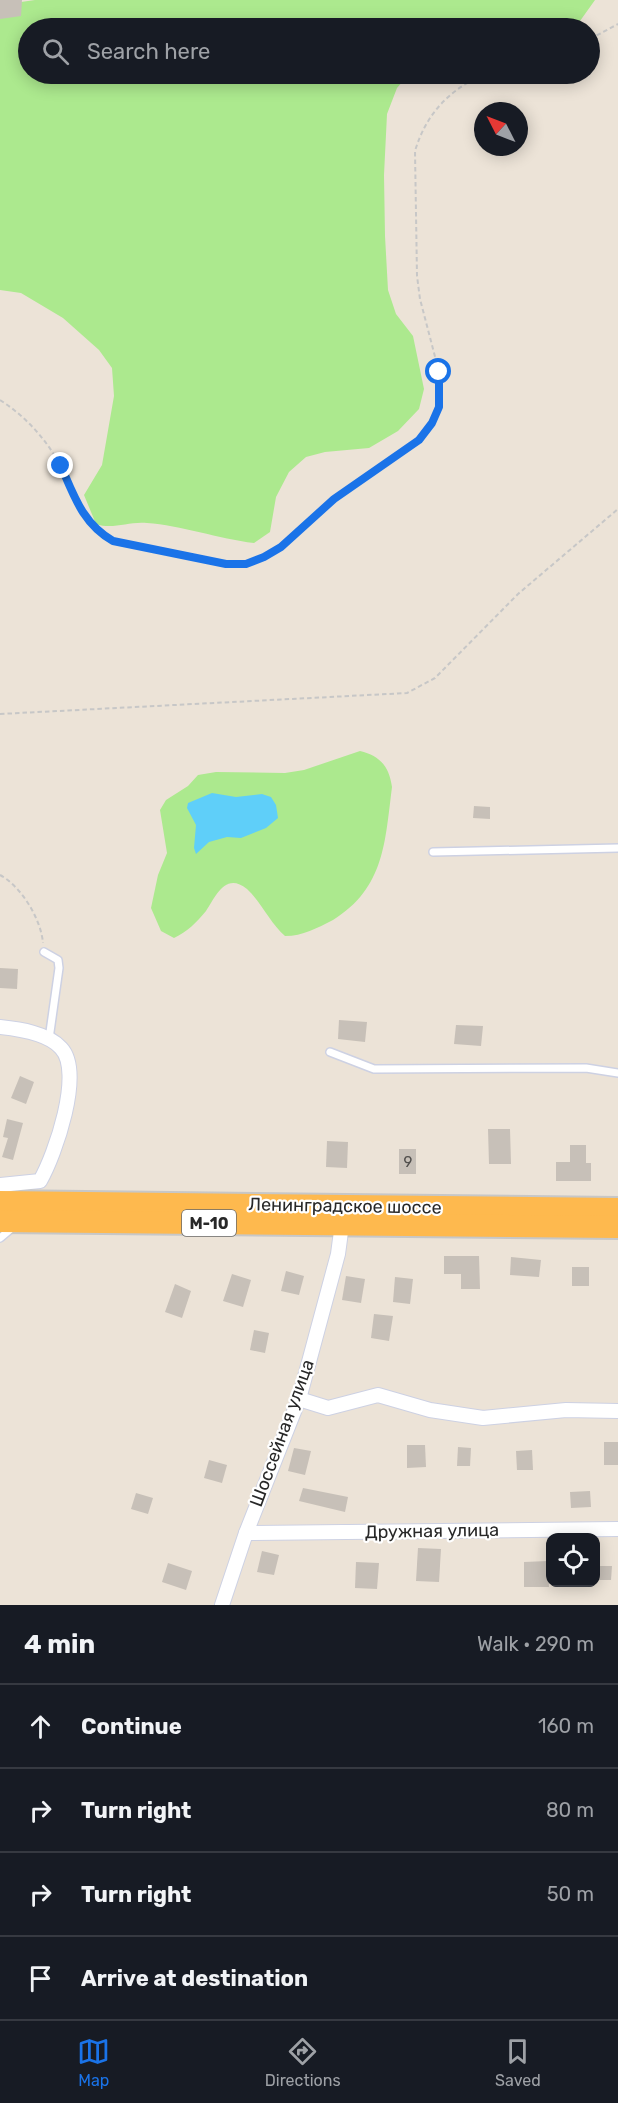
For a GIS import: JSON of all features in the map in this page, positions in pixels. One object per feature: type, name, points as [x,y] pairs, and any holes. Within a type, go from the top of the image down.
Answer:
[{"type":"highway","name":"Ленинградское шоссе","points":[[0,1202],[618,1209]]},
{"type":"highway","name":"Ленинградское шоссе","points":[[0,1221],[618,1227]]},
{"type":"street","points":[[0,1027],[49,1039],[62,1048],[70,1072],[67,1100],[53,1155],[40,1181],[0,1185]]},
{"type":"street","name":"Шоссейная улица","points":[[222,1605],[246,1533],[299,1399],[338,1254],[342,1224]]},
{"type":"street","points":[[299,1399],[328,1408],[378,1395],[430,1410],[483,1418],[566,1410],[618,1412]]},
{"type":"street","name":"Дружная улица","points":[[246,1533],[618,1529]]},
{"type":"lane","points":[[433,852],[618,848]]},
{"type":"lane","points":[[44,952],[58,960],[59,968],[49,1039]]},
{"type":"lane","points":[[330,1052],[374,1069],[586,1068],[618,1073]]},
{"type":"lane","points":[[0,1238],[24,1221]]},
{"type":"path","points":[[600,35],[618,26]]},
{"type":"path","points":[[0,400],[19,413],[50,448],[81,512],[99,533],[113,541],[226,564],[246,564],[281,547],[334,499],[419,440],[432,423],[441,392],[439,372],[417,276],[415,151],[420,132],[440,103],[469,84]]},
{"type":"path","points":[[0,714],[407,693],[435,678],[518,594],[618,509]]},
{"type":"path","points":[[0,875],[18,891],[33,912],[43,937],[44,952]]},
{"type":"green space","points":[[35,0],[595,0],[582,18],[18,18],[18,84],[400,84],[387,114],[384,175],[388,290],[396,314],[413,336],[424,389],[419,409],[398,431],[369,448],[325,452],[306,457],[289,472],[276,497],[270,532],[254,543],[160,524],[102,526],[96,524],[84,495],[102,465],[114,396],[112,368],[99,350],[63,318],[21,293],[0,290],[0,5]]},
{"type":"green space","points":[[360,751],[373,756],[382,763],[389,773],[392,787],[384,844],[379,862],[373,878],[350,907],[316,929],[298,935],[285,936],[247,889],[233,883],[222,888],[203,915],[183,933],[174,938],[161,931],[151,908],[158,875],[167,853],[160,810],[166,800],[188,786],[198,775],[216,772],[285,773],[304,770]]},
{"type":"water","points":[[212,793],[236,797],[262,794],[271,797],[276,805],[278,818],[266,828],[241,838],[227,837],[209,842],[196,854],[194,848],[196,825],[187,808],[188,803]]},
{"type":"building","points":[[0,0],[22,0],[21,16],[0,19]]},
{"type":"building","points":[[474,806],[490,807],[490,819],[473,818]]},
{"type":"building","points":[[0,968],[18,969],[17,989],[0,988]]},
{"type":"building","points":[[339,1020],[367,1022],[365,1042],[338,1039]]},
{"type":"building","points":[[456,1025],[483,1026],[481,1046],[454,1044]]},
{"type":"building","points":[[20,1076],[34,1082],[26,1104],[11,1098]]},
{"type":"building","points":[[7,1119],[23,1123],[13,1160],[2,1157],[8,1138],[3,1137]]},
{"type":"building","points":[[488,1129],[510,1129],[511,1164],[489,1164]]},
{"type":"building","points":[[327,1141],[348,1142],[347,1168],[326,1167]]},
{"type":"building","points":[[570,1145],[586,1145],[586,1163],[591,1163],[591,1181],[556,1181],[556,1162],[570,1162]]},
{"type":"building","points":[[399,1149],[416,1149],[416,1174],[399,1174]]},
{"type":"building","points":[[444,1256],[479,1256],[480,1289],[461,1289],[461,1274],[444,1274]]},
{"type":"building","points":[[511,1257],[541,1260],[539,1277],[510,1275]]},
{"type":"building","points":[[572,1267],[589,1267],[589,1286],[572,1286]]},
{"type":"building","points":[[286,1271],[304,1276],[299,1295],[281,1291]]},
{"type":"building","points":[[232,1274],[251,1280],[243,1307],[223,1301]]},
{"type":"building","points":[[346,1276],[365,1279],[361,1303],[342,1300]]},
{"type":"building","points":[[395,1277],[413,1279],[410,1304],[393,1302]]},
{"type":"building","points":[[175,1284],[191,1291],[182,1318],[165,1312]]},
{"type":"building","points":[[374,1314],[393,1316],[389,1341],[371,1338]]},
{"type":"building","points":[[254,1330],[269,1333],[265,1353],[250,1350]]},
{"type":"building","points":[[604,1442],[618,1442],[618,1465],[604,1465]]},
{"type":"building","points":[[407,1445],[425,1445],[426,1467],[407,1468]]},
{"type":"building","points":[[458,1447],[471,1448],[470,1466],[457,1466]]},
{"type":"building","points":[[294,1448],[311,1451],[305,1475],[288,1471]]},
{"type":"building","points":[[532,1450],[533,1470],[517,1470],[516,1451]]},
{"type":"building","points":[[209,1460],[227,1465],[222,1483],[204,1478]]},
{"type":"building","points":[[303,1488],[348,1497],[345,1512],[299,1501]]},
{"type":"building","points":[[590,1491],[591,1507],[571,1508],[570,1492]]},
{"type":"building","points":[[136,1493],[153,1498],[148,1514],[131,1509]]},
{"type":"building","points":[[418,1548],[441,1549],[439,1582],[416,1581]]},
{"type":"building","points":[[262,1551],[279,1555],[274,1575],[257,1572]]},
{"type":"building","points":[[546,1561],[546,1587],[524,1587],[524,1562]]},
{"type":"building","points":[[356,1562],[379,1563],[377,1589],[355,1588]]},
{"type":"building","points":[[168,1563],[192,1571],[186,1590],[162,1582]]},
{"type":"building","points":[[600,1566],[612,1566],[611,1580],[600,1580]]},
{"type":"route","points":[[61,466],[81,512],[90,525],[113,541],[226,564],[246,564],[281,547],[334,499],[419,440],[432,423],[439,407],[441,392],[439,372]]}]
